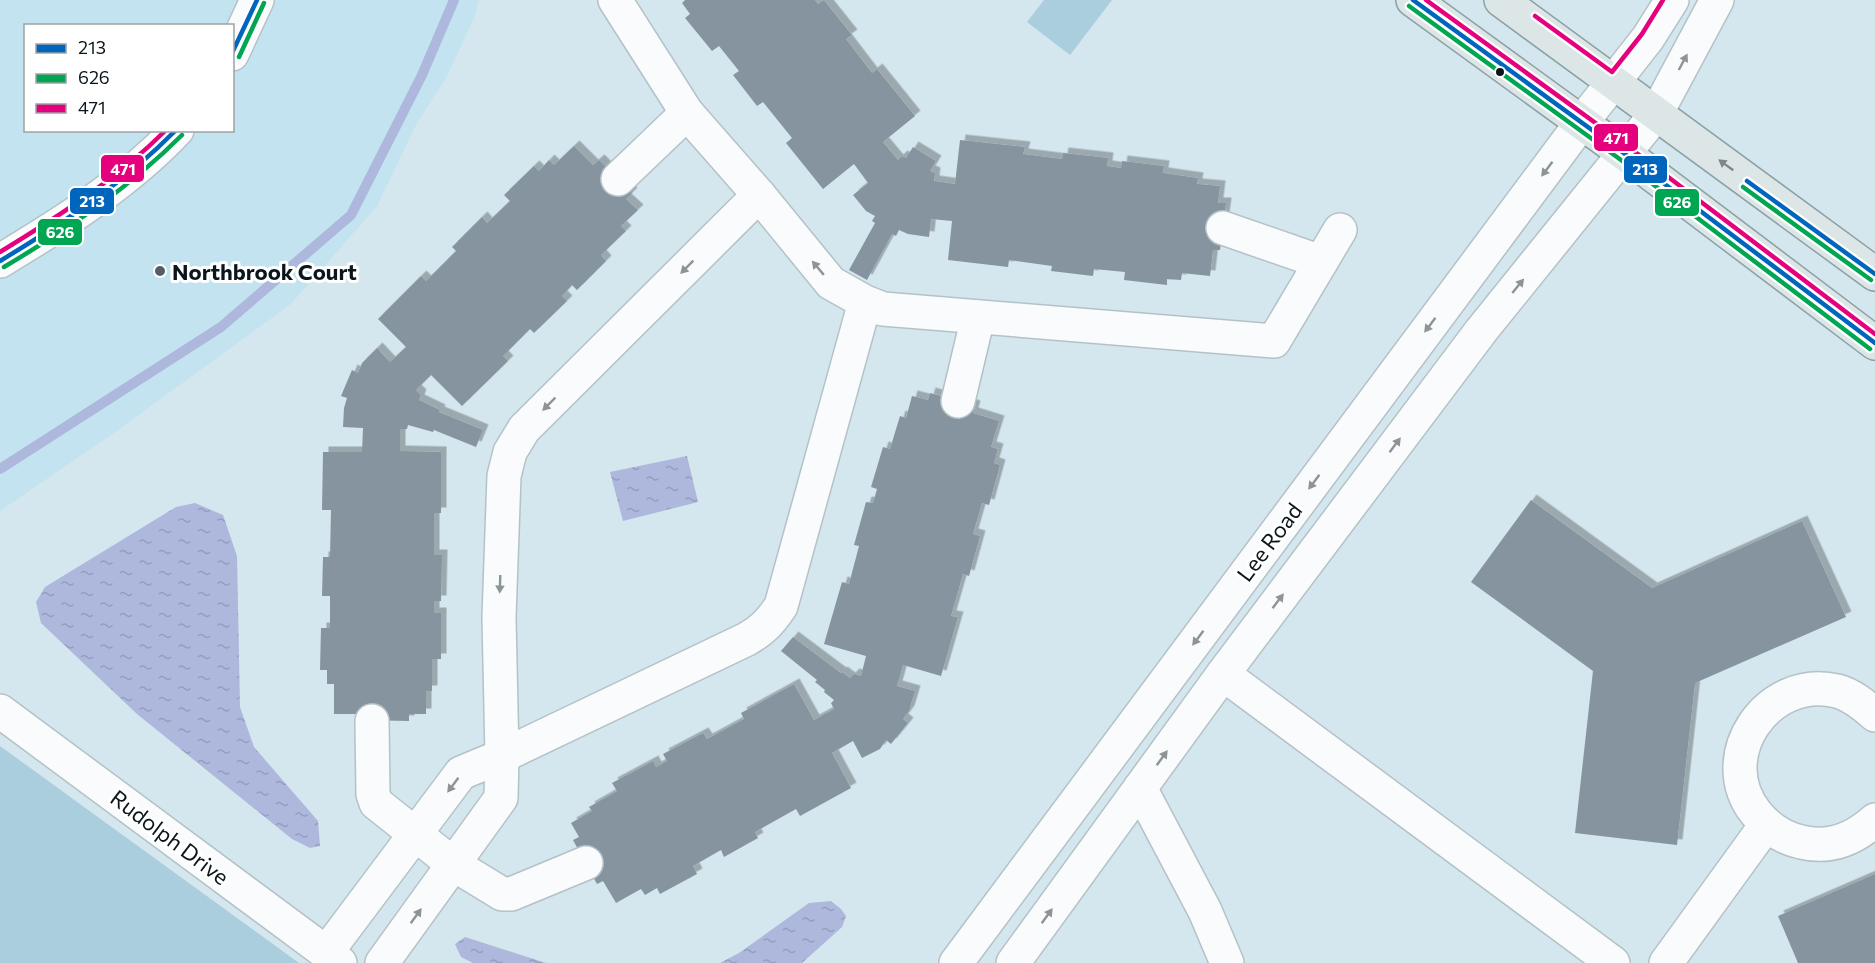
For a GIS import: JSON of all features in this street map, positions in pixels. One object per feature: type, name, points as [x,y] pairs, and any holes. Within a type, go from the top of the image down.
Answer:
[{"type":"main road","points":[[1413,0],[1582,122],[1875,343]]},
{"type":"main road","points":[[1501,0],[1875,274]]},
{"type":"street","points":[[234,50],[257,0]]},
{"type":"street","points":[[615,0],[687,113],[759,195],[831,284],[883,309],[1274,341],[1340,230]]},
{"type":"street","name":"Lee Road","points":[[956,963],[1582,122],[1648,38],[1672,0]]},
{"type":"street","name":"Lee Road","points":[[1013,963],[1223,674],[1481,331],[1656,114],[1716,0]]},
{"type":"street","points":[[618,179],[687,113]]},
{"type":"street","points":[[0,261],[45,235],[114,188],[156,153],[175,132]]},
{"type":"street","points":[[381,963],[501,798],[499,617],[504,476],[510,452],[524,429],[759,195]]},
{"type":"street","points":[[1223,228],[1321,262]]},
{"type":"street","points":[[333,958],[415,834],[461,773],[502,756],[747,639],[763,630],[771,622],[781,606],[865,302]]},
{"type":"street","points":[[958,401],[978,317]]},
{"type":"street","points":[[1223,674],[1613,963]]},
{"type":"street","points":[[1870,699],[1837,691],[1811,689],[1786,695],[1764,710],[1749,731],[1740,755],[1741,781],[1749,805],[1766,825],[1787,839],[1812,845],[1838,843],[1862,832],[1875,820]]},
{"type":"street","name":"Rudolph Drive","points":[[0,711],[333,958]]},
{"type":"street","points":[[372,721],[373,794],[376,803],[453,864],[502,894],[511,894],[586,863]]},
{"type":"street","points":[[1140,788],[1205,911],[1227,963]]},
{"type":"street","points":[[1666,963],[1766,825]]},
{"type":"shaded area","name":"Northbrook Court","points":[[0,0],[479,0],[474,18],[447,76],[416,125],[377,206],[291,304],[111,435],[0,511]]},
{"type":"shaded area","points":[[1044,0],[1112,0],[1070,55],[1027,22]]},
{"type":"shaded area","points":[[0,746],[299,963],[0,963]]},
{"type":"water","points":[[687,456],[698,502],[623,521],[610,472]]},
{"type":"water","points":[[195,503],[223,515],[237,556],[240,707],[254,747],[318,821],[320,846],[310,848],[292,839],[137,714],[41,623],[36,602],[45,587],[176,507]]},
{"type":"water","points":[[831,901],[846,916],[842,927],[802,963],[720,963],[739,953],[809,903]]},
{"type":"water","points":[[465,937],[546,963],[473,963],[461,957],[455,944]]},
{"type":"building","points":[[685,0],[815,0],[818,4],[824,0],[852,35],[846,39],[872,73],[877,69],[915,116],[883,142],[898,160],[902,156],[906,158],[913,147],[936,161],[930,171],[935,173],[934,181],[955,184],[960,140],[1025,147],[1023,154],[1062,159],[1063,153],[1108,158],[1107,166],[1121,168],[1122,161],[1164,166],[1163,173],[1198,178],[1197,184],[1220,186],[1218,203],[1226,203],[1220,250],[1213,250],[1210,276],[1182,273],[1181,280],[1167,279],[1167,285],[1124,280],[1125,272],[1094,269],[1093,276],[1051,271],[1052,266],[1009,260],[1008,267],[948,260],[952,221],[931,219],[929,237],[908,234],[899,230],[896,236],[892,234],[867,280],[849,270],[875,223],[872,221],[875,216],[866,211],[853,195],[868,183],[854,164],[823,189],[786,143],[792,138],[763,102],[757,106],[733,75],[739,71],[719,46],[712,51],[685,18],[690,14],[682,3]]},
{"type":"building","points":[[574,146],[593,165],[599,160],[632,193],[626,199],[638,210],[621,226],[626,231],[601,255],[606,261],[577,290],[572,285],[562,296],[567,301],[534,333],[530,329],[503,356],[508,361],[462,406],[431,375],[416,390],[421,395],[419,400],[440,410],[439,412],[483,430],[476,447],[434,430],[433,432],[408,425],[407,429],[400,429],[400,451],[441,452],[441,513],[434,513],[434,555],[442,555],[441,601],[434,601],[434,613],[441,613],[441,659],[432,659],[432,691],[426,691],[426,714],[409,714],[409,721],[359,720],[359,714],[334,714],[334,684],[327,684],[327,670],[320,670],[321,628],[330,628],[330,596],[322,596],[323,557],[330,557],[331,510],[322,510],[323,452],[362,452],[363,428],[343,427],[347,398],[341,396],[352,370],[358,373],[362,363],[377,348],[390,362],[406,347],[378,319],[421,276],[426,281],[456,251],[452,247],[482,217],[487,223],[510,201],[504,195],[534,166],[539,171],[549,160],[554,165]]},
{"type":"building","points":[[930,393],[975,406],[973,413],[999,421],[991,447],[998,449],[994,463],[1000,465],[989,505],[982,503],[973,534],[980,536],[969,576],[963,574],[951,616],[958,617],[941,676],[903,665],[897,686],[915,691],[909,711],[903,719],[908,723],[891,744],[886,740],[880,749],[862,758],[853,741],[832,753],[851,788],[800,816],[796,809],[755,832],[758,838],[724,857],[721,850],[693,866],[697,874],[660,894],[657,888],[645,895],[641,889],[616,903],[603,881],[597,884],[573,840],[579,837],[571,823],[592,811],[589,807],[617,791],[612,783],[653,761],[656,767],[667,761],[663,754],[703,733],[707,739],[744,719],[741,713],[794,684],[814,720],[834,709],[831,703],[834,700],[815,682],[817,680],[781,651],[793,637],[841,673],[850,678],[854,674],[861,676],[866,656],[824,644],[842,582],[849,584],[859,546],[854,545],[866,502],[873,503],[877,489],[871,487],[883,447],[890,449],[900,416],[906,418],[912,396],[928,400]]},
{"type":"building","points":[[1531,500],[1652,588],[1802,521],[1846,617],[1695,683],[1677,845],[1575,833],[1593,671],[1471,582]]},
{"type":"building","points":[[1875,874],[1875,963],[1798,963],[1778,916]]},
{"type":"waterway","points":[[0,469],[221,327],[351,215],[422,75],[454,0]]},
{"type":"transit line","name":"213","points":[[234,49],[257,0]]},
{"type":"transit line","name":"213","points":[[1413,0],[1625,154],[1875,343]]},
{"type":"transit line","name":"471","points":[[1426,0],[1630,148],[1875,334]]},
{"type":"transit line","name":"471","points":[[1535,16],[1612,72],[1642,34],[1663,0]]},
{"type":"transit line","name":"626","points":[[239,57],[264,3]]},
{"type":"transit line","name":"626","points":[[1409,6],[1621,160],[1870,349]]},
{"type":"transit line","name":"471","points":[[0,252],[108,181],[164,132]]},
{"type":"transit line","name":"213","points":[[0,261],[47,232],[114,185],[174,132]]},
{"type":"transit line","name":"626","points":[[4,267],[97,207],[141,173],[182,135]]},
{"type":"transit line","name":"213","points":[[1747,181],[1875,274]]},
{"type":"transit line","name":"626","points":[[1743,187],[1871,280]]},
{"type":"place","name":"Northbrook Court","points":[[160,271]]}]
